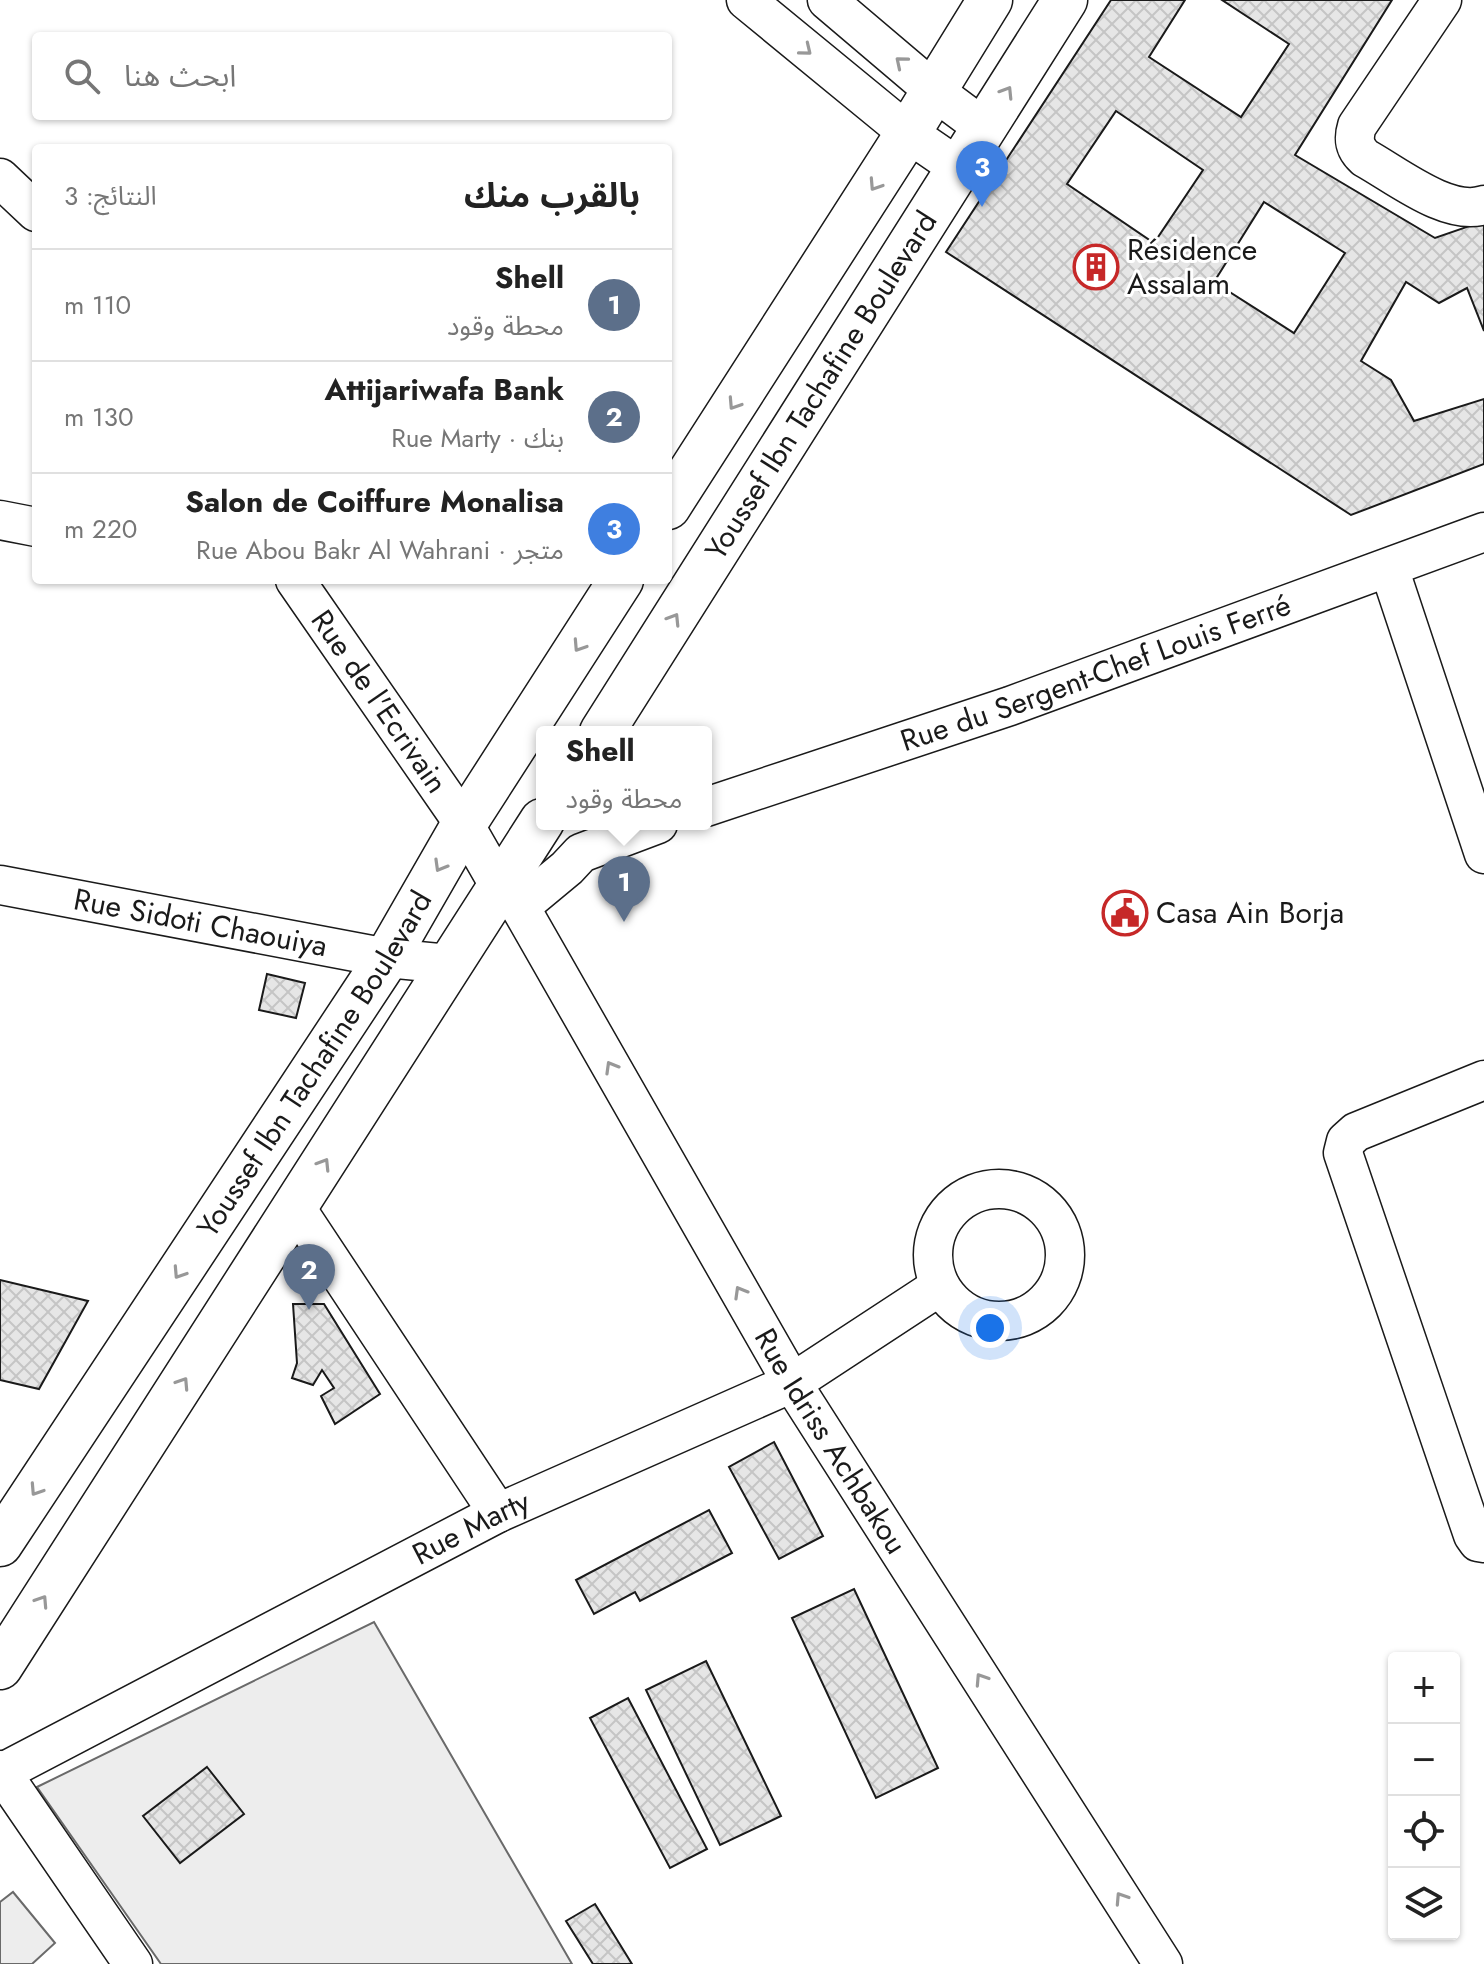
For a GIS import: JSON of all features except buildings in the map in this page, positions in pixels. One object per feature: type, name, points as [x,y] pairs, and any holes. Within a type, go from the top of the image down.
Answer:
[{"type":"main road","name":"Youssef Ibn Tachafine Boulevard","points":[[672,501],[990,0]]},
{"type":"main road","name":"Youssef Ibn Tachafine Boulevard","points":[[617,725],[1065,0]]},
{"type":"main road","name":"Youssef Ibn Tachafine Boulevard","points":[[0,1544],[387,958],[464,824],[618,584]]},
{"type":"main road","name":"Youssef Ibn Tachafine Boulevard","points":[[0,1667],[449,964],[510,896],[538,830]]},
{"type":"street","points":[[746,0],[908,133],[959,168]]},
{"type":"street","points":[[827,0],[933,90],[984,128]]},
{"type":"street","points":[[1442,0],[1357,126],[1354,140],[1365,158],[1451,206],[1475,208],[1484,205]]},
{"type":"street","points":[[0,178],[32,208]]},
{"type":"street","points":[[0,520],[32,526]]},
{"type":"street","name":"Rue du Sergent-Chef Louis Ferré","points":[[712,805],[1010,706],[1484,532]]},
{"type":"street","points":[[1389,568],[1478,814],[1484,854]]},
{"type":"street","name":"Rue de l'Ecrivain","points":[[298,584],[464,824],[510,896]]},
{"type":"street","points":[[510,896],[567,868],[581,853],[642,830]]},
{"type":"street","name":"Rue Sidoti Chaouiya","points":[[0,885],[387,958],[449,964]]},
{"type":"street","name":"Rue Idriss Achbakou","points":[[510,896],[792,1383],[1163,1964]]},
{"type":"street","points":[[1484,1080],[1356,1132],[1346,1141],[1343,1153],[1473,1535],[1478,1542],[1484,1543]]},
{"type":"street","points":[[296,1208],[498,1513]]},
{"type":"street","name":"Rue Marty","points":[[1,1771],[498,1513],[792,1383],[940,1286]]},
{"type":"street","points":[[1,1771],[133,1964]]},
{"type":"shaded area","points":[[374,1622],[572,1964],[161,1964],[37,1787]]},
{"type":"shaded area","points":[[13,1892],[55,1943],[32,1964],[0,1964],[0,1902]]},
{"type":"place","name":"Salon de Coiffure Monalisa","points":[[982,207]]},
{"type":"place","name":"Résidence Assalam","points":[[1096,267]]},
{"type":"place","name":"Casa Ain Borja","points":[[1125,913]]},
{"type":"place","name":"Shell","points":[[624,922]]},
{"type":"place","name":"Attijariwafa Bank","points":[[309,1310]]}]
